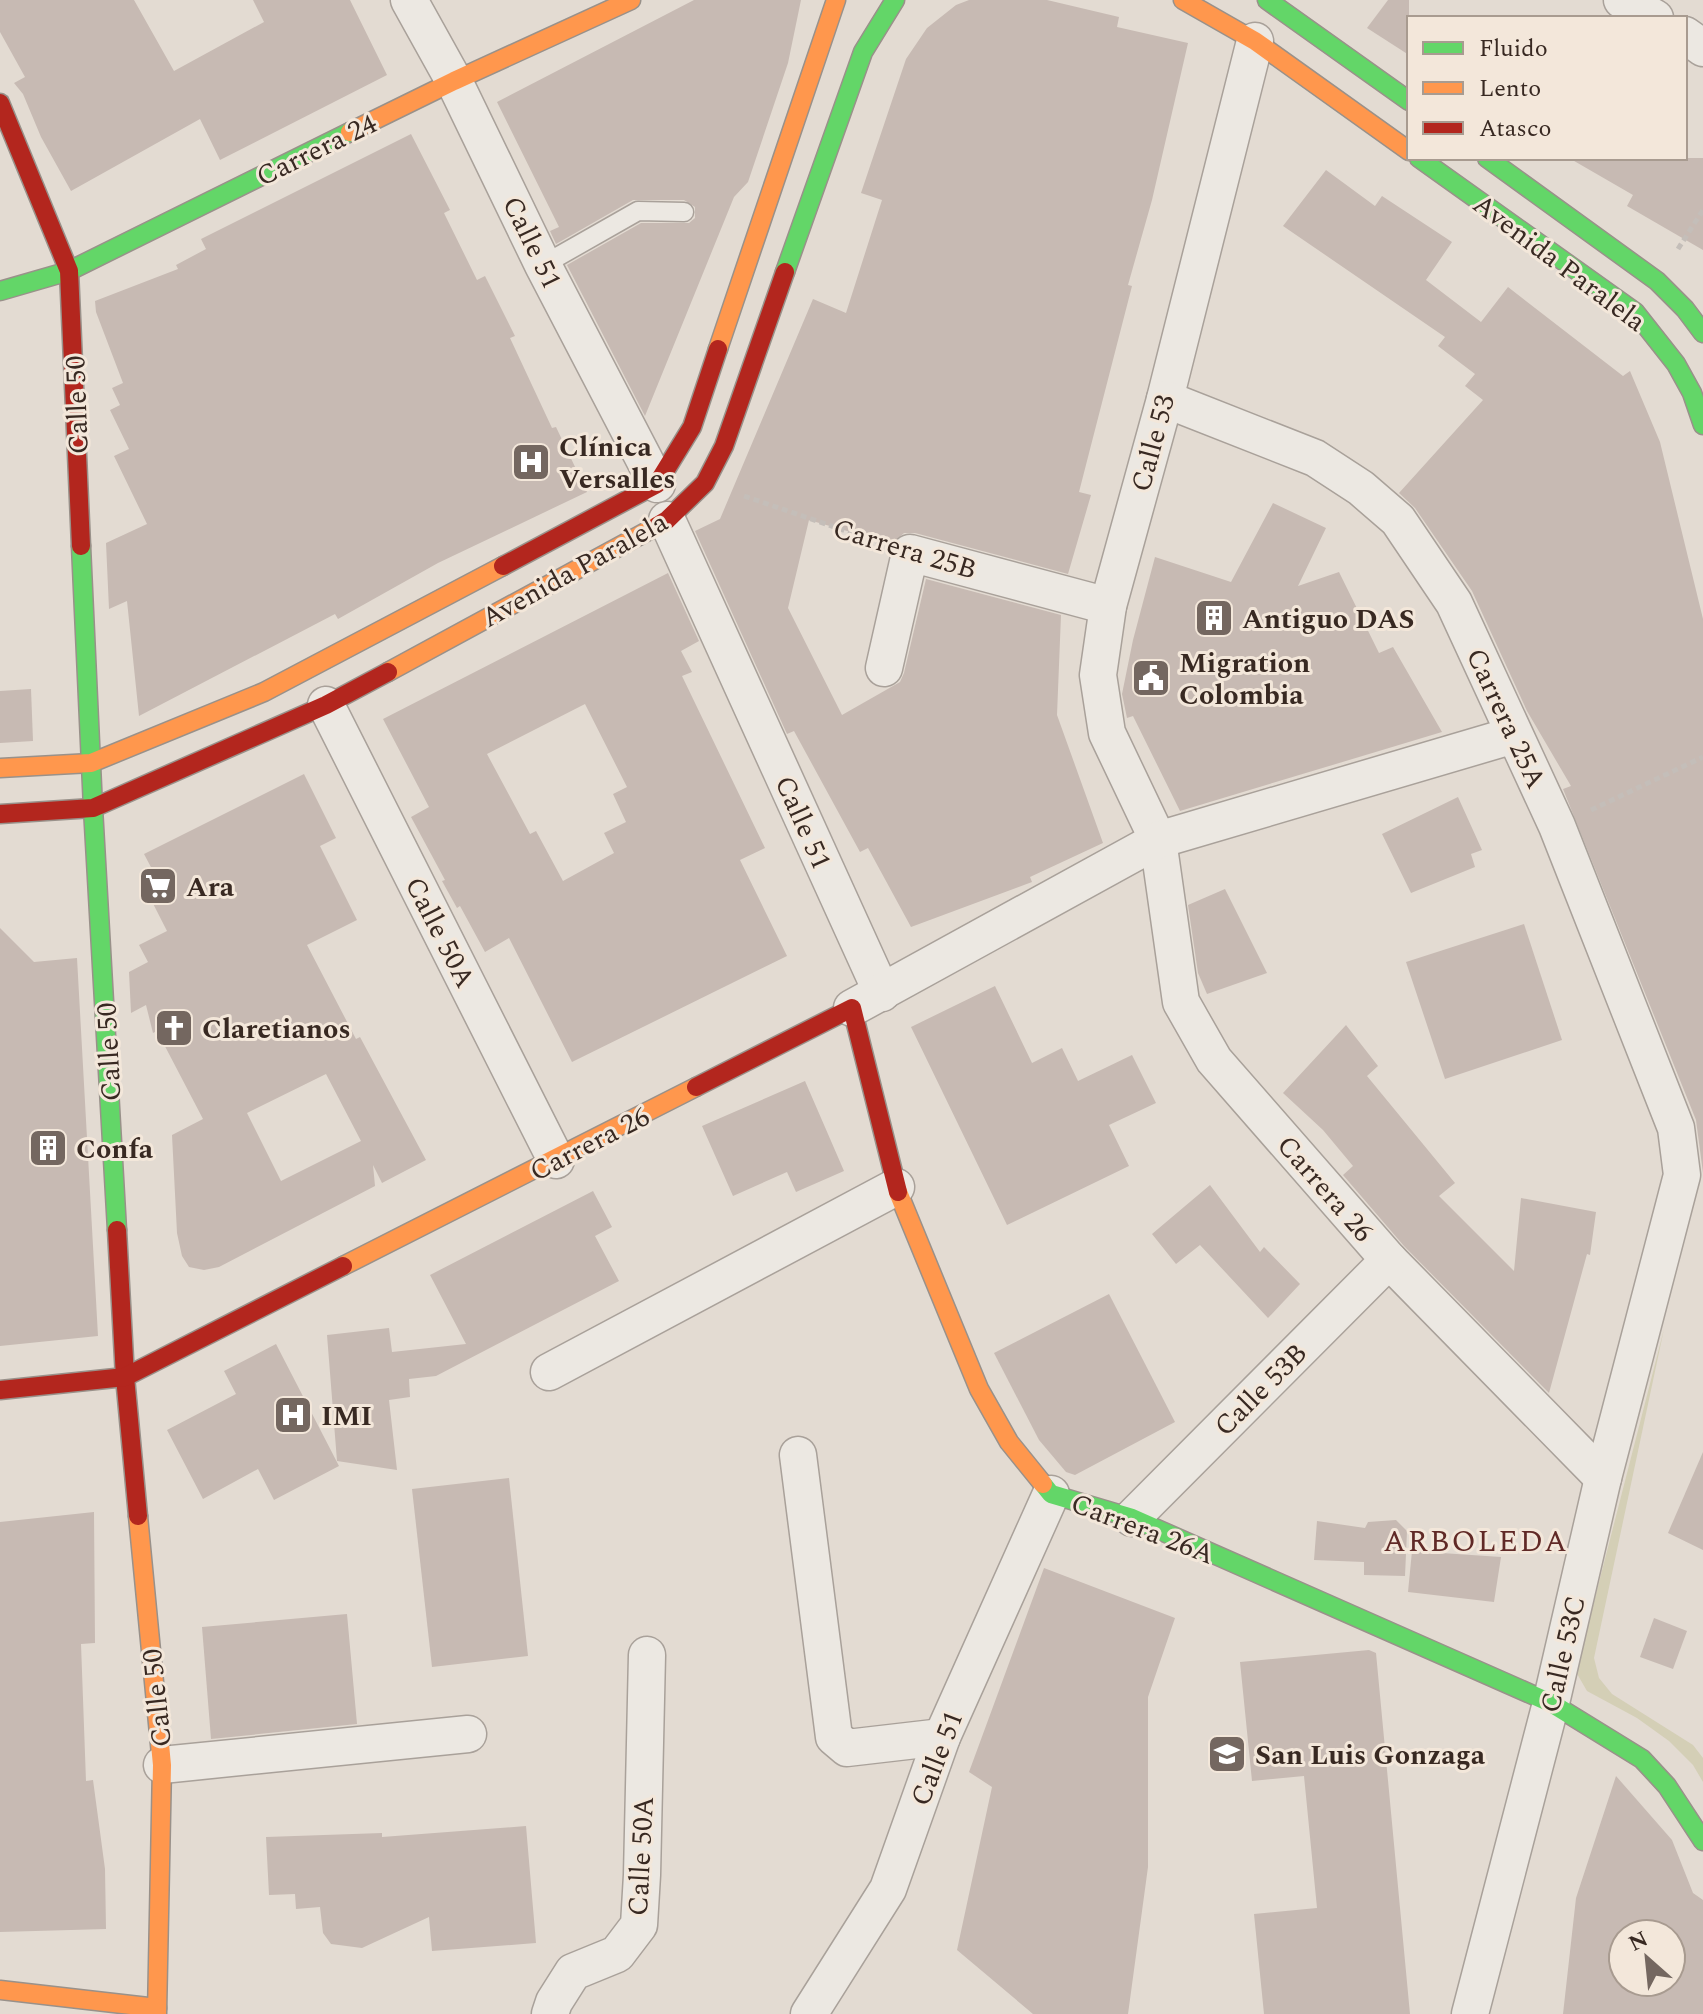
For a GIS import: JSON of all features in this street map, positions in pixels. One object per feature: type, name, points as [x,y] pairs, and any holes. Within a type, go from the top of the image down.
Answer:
[{"type":"main road","name":"Carrera 24","points":[[0,291],[69,271],[454,81],[631,0]]},
{"type":"main road","name":"Avenida Paralela","points":[[0,768],[91,763],[264,692],[657,484],[692,427],[836,0]]},
{"type":"main road","name":"Avenida Paralela","points":[[0,814],[93,808],[326,705],[667,520],[705,483],[724,446],[863,52],[887,8],[895,0]]},
{"type":"main road","points":[[1183,0],[1255,41],[1407,150]]},
{"type":"main road","points":[[1267,0],[1407,100]]},
{"type":"main road","name":"Calle 50","points":[[0,103],[69,271],[93,808],[125,1377],[162,1765],[165,2012]]},
{"type":"main road","name":"Avenida Paralela","points":[[1422,160],[1635,312],[1679,366],[1703,425]]},
{"type":"main road","name":"Avenida Paralela","points":[[1490,160],[1657,281],[1685,309],[1703,333]]},
{"type":"main road","name":"Carrera 26","points":[[0,1390],[125,1377],[867,1000]]},
{"type":"main road","name":"Carrera 26A","points":[[867,1000],[896,1187],[979,1389],[1009,1442],[1051,1494],[1132,1518],[1551,1703],[1642,1759],[1667,1786],[1703,1841]]},
{"type":"main road","points":[[0,1990],[165,2012]]},
{"type":"street","name":"Calle 51","points":[[409,0],[454,81],[543,265],[657,484]]},
{"type":"street","points":[[1622,0],[1651,16]]},
{"type":"street","name":"Calle 53","points":[[1158,840],[1107,733],[1098,675],[1108,606],[1165,399],[1255,41]]},
{"type":"street","name":"Carrera 25A","points":[[1165,399],[1315,458],[1361,488],[1398,520],[1454,603],[1557,826],[1693,1177]]},
{"type":"street","name":"Calle 51","points":[[667,520],[867,1000]]},
{"type":"street","points":[[884,668],[910,553]]},
{"type":"street","name":"Carrera 25B","points":[[910,553],[1108,606]]},
{"type":"street","name":"Calle 50A","points":[[326,705],[556,1160]]},
{"type":"street","name":"Carrera 26","points":[[867,1000],[1158,840],[1514,735]]},
{"type":"street","name":"Carrera 26","points":[[1158,840],[1181,1002],[1214,1060],[1389,1260],[1603,1478]]},
{"type":"street","name":"Calle 53C","points":[[1470,2014],[1551,1703],[1603,1478],[1693,1177]]},
{"type":"street","points":[[549,1372],[896,1187]]},
{"type":"street","name":"Calle 53B","points":[[1132,1518],[1389,1260]]},
{"type":"street","points":[[798,1455],[834,1737],[847,1748],[942,1737]]},
{"type":"street","name":"Calle 51","points":[[809,2014],[888,1889],[942,1737],[1051,1494]]},
{"type":"street","name":"Calle 50A","points":[[550,2014],[573,1972],[617,1954],[639,1925],[647,1655]]},
{"type":"street","points":[[162,1765],[468,1734]]},
{"type":"lane","points":[[543,265],[638,211],[684,212]]},
{"type":"path","name":"Carrera 25B","points":[[705,483],[910,553]]},
{"type":"path","points":[[1557,826],[1703,757]]},
{"type":"shaded area","points":[[1664,1329],[1594,1658],[1599,1678],[1612,1694],[1693,1745],[1703,1758],[1703,1782],[1693,1765],[1669,1741],[1637,1718],[1587,1691],[1576,1672]]},
{"type":"building","points":[[0,0],[134,0],[174,71],[264,22],[253,0],[350,0],[387,75],[220,160],[200,119],[71,191],[41,137],[23,94],[14,83],[25,77],[0,32]]},
{"type":"building","points":[[694,0],[801,0],[788,63],[748,182],[734,197],[645,416],[567,265],[641,223],[689,223],[695,218],[695,207],[684,200],[633,200],[556,244],[550,231],[559,227],[497,102]]},
{"type":"building","points":[[969,0],[1047,0],[1119,17],[1117,27],[1188,43],[1152,200],[1128,285],[1132,286],[1079,492],[1091,495],[1068,574],[915,533],[904,533],[892,544],[809,520],[788,608],[842,715],[900,682],[926,579],[1061,615],[1057,715],[1103,843],[1030,877],[1032,882],[911,927],[868,848],[860,852],[794,731],[787,734],[695,531],[720,519],[813,299],[846,313],[882,200],[861,193],[906,59],[927,28],[956,5]]},
{"type":"building","points":[[1388,0],[1409,0],[1407,54],[1367,28]]},
{"type":"building","points":[[411,134],[450,210],[444,213],[477,280],[485,276],[515,336],[510,338],[552,428],[556,427],[587,492],[438,563],[338,619],[335,614],[139,716],[127,601],[109,609],[106,543],[147,524],[114,456],[129,449],[110,410],[120,405],[112,388],[123,383],[96,312],[95,301],[178,269],[176,265],[206,249],[201,239]]},
{"type":"building","points":[[1703,158],[1703,250],[1627,206],[1633,195],[1572,160]]},
{"type":"building","points":[[1326,170],[1375,206],[1382,196],[1452,242],[1426,280],[1481,322],[1508,287],[1623,376],[1630,371],[1660,442],[1703,619],[1703,1173],[1696,1120],[1563,789],[1571,786],[1527,711],[1472,591],[1415,508],[1399,493],[1483,400],[1465,386],[1475,374],[1438,346],[1445,337],[1283,226]]},
{"type":"building","points":[[1273,503],[1326,528],[1298,586],[1339,572],[1379,653],[1393,647],[1442,732],[1180,811],[1133,716],[1127,718],[1122,694],[1155,557],[1231,582]]},
{"type":"building","points":[[668,573],[699,641],[681,651],[692,672],[682,676],[765,848],[740,860],[787,956],[572,1062],[509,938],[485,952],[460,906],[457,908],[442,881],[445,880],[411,817],[429,807],[383,719]],"holes":[[[585,704],[627,787],[613,794],[626,822],[604,833],[614,853],[563,881],[536,831],[530,834],[487,754]]]},
{"type":"building","points":[[31,689],[33,741],[0,743],[0,691]]},
{"type":"building","points":[[304,774],[336,838],[320,846],[357,920],[307,945],[356,1039],[360,1037],[426,1160],[382,1183],[373,1165],[375,1186],[219,1267],[204,1270],[189,1267],[182,1256],[177,1233],[172,1135],[203,1119],[157,1031],[153,1033],[146,1005],[131,1013],[129,972],[148,962],[139,945],[167,931],[140,878],[153,871],[144,854]],"holes":[[[326,1074],[361,1141],[281,1181],[247,1113]]]},
{"type":"building","points":[[1458,797],[1482,850],[1471,854],[1475,867],[1411,893],[1382,834]]},
{"type":"building","points":[[1225,889],[1267,973],[1207,994],[1198,973],[1188,905]]},
{"type":"building","points":[[1524,924],[1562,1040],[1445,1079],[1406,962]]},
{"type":"building","name":"Confa","points":[[0,928],[34,962],[77,958],[98,1336],[0,1346]]},
{"type":"building","points":[[995,986],[1032,1063],[1062,1048],[1078,1081],[1132,1055],[1156,1103],[1109,1125],[1129,1166],[1007,1225],[911,1027]]},
{"type":"building","points":[[1346,1025],[1378,1066],[1367,1076],[1455,1183],[1439,1196],[1514,1271],[1521,1198],[1596,1212],[1590,1255],[1587,1254],[1549,1393],[1404,1246],[1343,1175],[1353,1166],[1323,1130],[1283,1093]]},
{"type":"building","points":[[805,1081],[844,1171],[796,1192],[787,1172],[733,1196],[702,1126]]},
{"type":"building","points":[[1210,1185],[1260,1252],[1264,1247],[1300,1284],[1268,1318],[1200,1245],[1176,1264],[1152,1234]]},
{"type":"building","points":[[593,1191],[612,1227],[595,1236],[619,1281],[436,1376],[409,1379],[410,1397],[389,1400],[397,1470],[337,1461],[327,1335],[389,1328],[392,1352],[466,1344],[430,1275]]},
{"type":"building","points":[[1109,1294],[1175,1422],[1075,1475],[1066,1472],[1039,1440],[994,1353]]},
{"type":"building","points":[[276,1344],[339,1466],[274,1500],[258,1469],[203,1499],[167,1430],[236,1394],[224,1371]]},
{"type":"building","points":[[1703,1452],[1703,1550],[1668,1533]]},
{"type":"building","points":[[509,1478],[528,1656],[432,1667],[412,1489]]},
{"type":"building","points":[[94,1512],[95,1643],[81,1644],[86,1781],[93,1780],[105,1869],[106,1929],[0,1932],[0,1522]]},
{"type":"building","points":[[1396,1520],[1407,1531],[1405,1576],[1364,1575],[1364,1562],[1314,1560],[1317,1521],[1365,1528],[1368,1522]]},
{"type":"building","points":[[1412,1551],[1501,1557],[1494,1602],[1408,1592]]},
{"type":"building","points":[[1044,1568],[1175,1618],[1148,1697],[1148,1867],[1128,2014],[1033,2014],[957,1950],[992,1787],[969,1772]]},
{"type":"building","points":[[347,1614],[357,1724],[211,1739],[202,1627]]},
{"type":"building","points":[[1654,1618],[1687,1631],[1673,1669],[1640,1657]]},
{"type":"building","points":[[1369,1650],[1376,1653],[1410,2014],[1264,2014],[1254,1914],[1317,1908],[1304,1776],[1252,1781],[1240,1662]]},
{"type":"building","points":[[1616,1776],[1672,1840],[1693,1893],[1703,1900],[1703,2014],[1563,2014],[1576,1898]]},
{"type":"building","points":[[526,1826],[536,1943],[432,1951],[429,1917],[362,1948],[331,1944],[323,1933],[320,1907],[296,1909],[295,1894],[269,1895],[266,1837],[382,1833],[382,1837]]},
{"type":"traffic: fast","points":[[785,272],[863,52],[895,0]]},
{"type":"traffic: fast","points":[[1267,0],[1407,100]]},
{"type":"traffic: fast","points":[[0,291],[69,271],[350,132]]},
{"type":"traffic: fast","points":[[1422,160],[1635,312],[1676,364],[1692,393],[1703,425]]},
{"type":"traffic: fast","points":[[1490,160],[1657,281],[1685,309],[1703,333]]},
{"type":"traffic: fast","points":[[81,546],[117,1230]]},
{"type":"traffic: fast","points":[[1043,1484],[1051,1494],[1132,1518],[1551,1703],[1642,1759],[1667,1786],[1703,1841]]},
{"type":"traffic: slow","points":[[350,132],[631,0]]},
{"type":"traffic: slow","points":[[718,349],[836,0]]},
{"type":"traffic: slow","points":[[1183,0],[1255,41],[1407,150]]},
{"type":"traffic: slow","points":[[388,672],[657,526]]},
{"type":"traffic: slow","points":[[0,768],[91,763],[264,692],[503,566]]},
{"type":"traffic: slow","points":[[343,1266],[696,1087]]},
{"type":"traffic: slow","points":[[898,1192],[979,1389],[1009,1442],[1043,1484]]},
{"type":"traffic: slow","points":[[138,1516],[162,1765],[157,2014]]},
{"type":"traffic: slow","points":[[0,1990],[157,2008]]},
{"type":"traffic: jam","points":[[0,103],[69,271],[81,546]]},
{"type":"traffic: jam","points":[[657,526],[705,483],[724,446],[785,272]]},
{"type":"traffic: jam","points":[[503,566],[657,484],[692,427],[718,349]]},
{"type":"traffic: jam","points":[[0,814],[93,808],[326,705],[388,672]]},
{"type":"traffic: jam","points":[[696,1087],[852,1008],[898,1192]]},
{"type":"traffic: jam","points":[[117,1230],[125,1377],[138,1516]]},
{"type":"traffic: jam","points":[[0,1390],[125,1377],[343,1266]]},
{"type":"place","name":"Clínica Versalles","points":[[531,462]]},
{"type":"place","name":"Antiguo DAS","points":[[1214,618]]},
{"type":"place","name":"Migration Colombia","points":[[1151,678]]},
{"type":"place","name":"Ara","points":[[158,886]]},
{"type":"place","name":"Claretianos","points":[[174,1028]]},
{"type":"place","name":"Confa","points":[[48,1148]]},
{"type":"place","name":"IMI","points":[[293,1415]]},
{"type":"place","name":"San Luis Gonzaga","points":[[1227,1754]]},
{"type":"district","name":"ARBOLEDA","points":[[1476,1541]]}]
